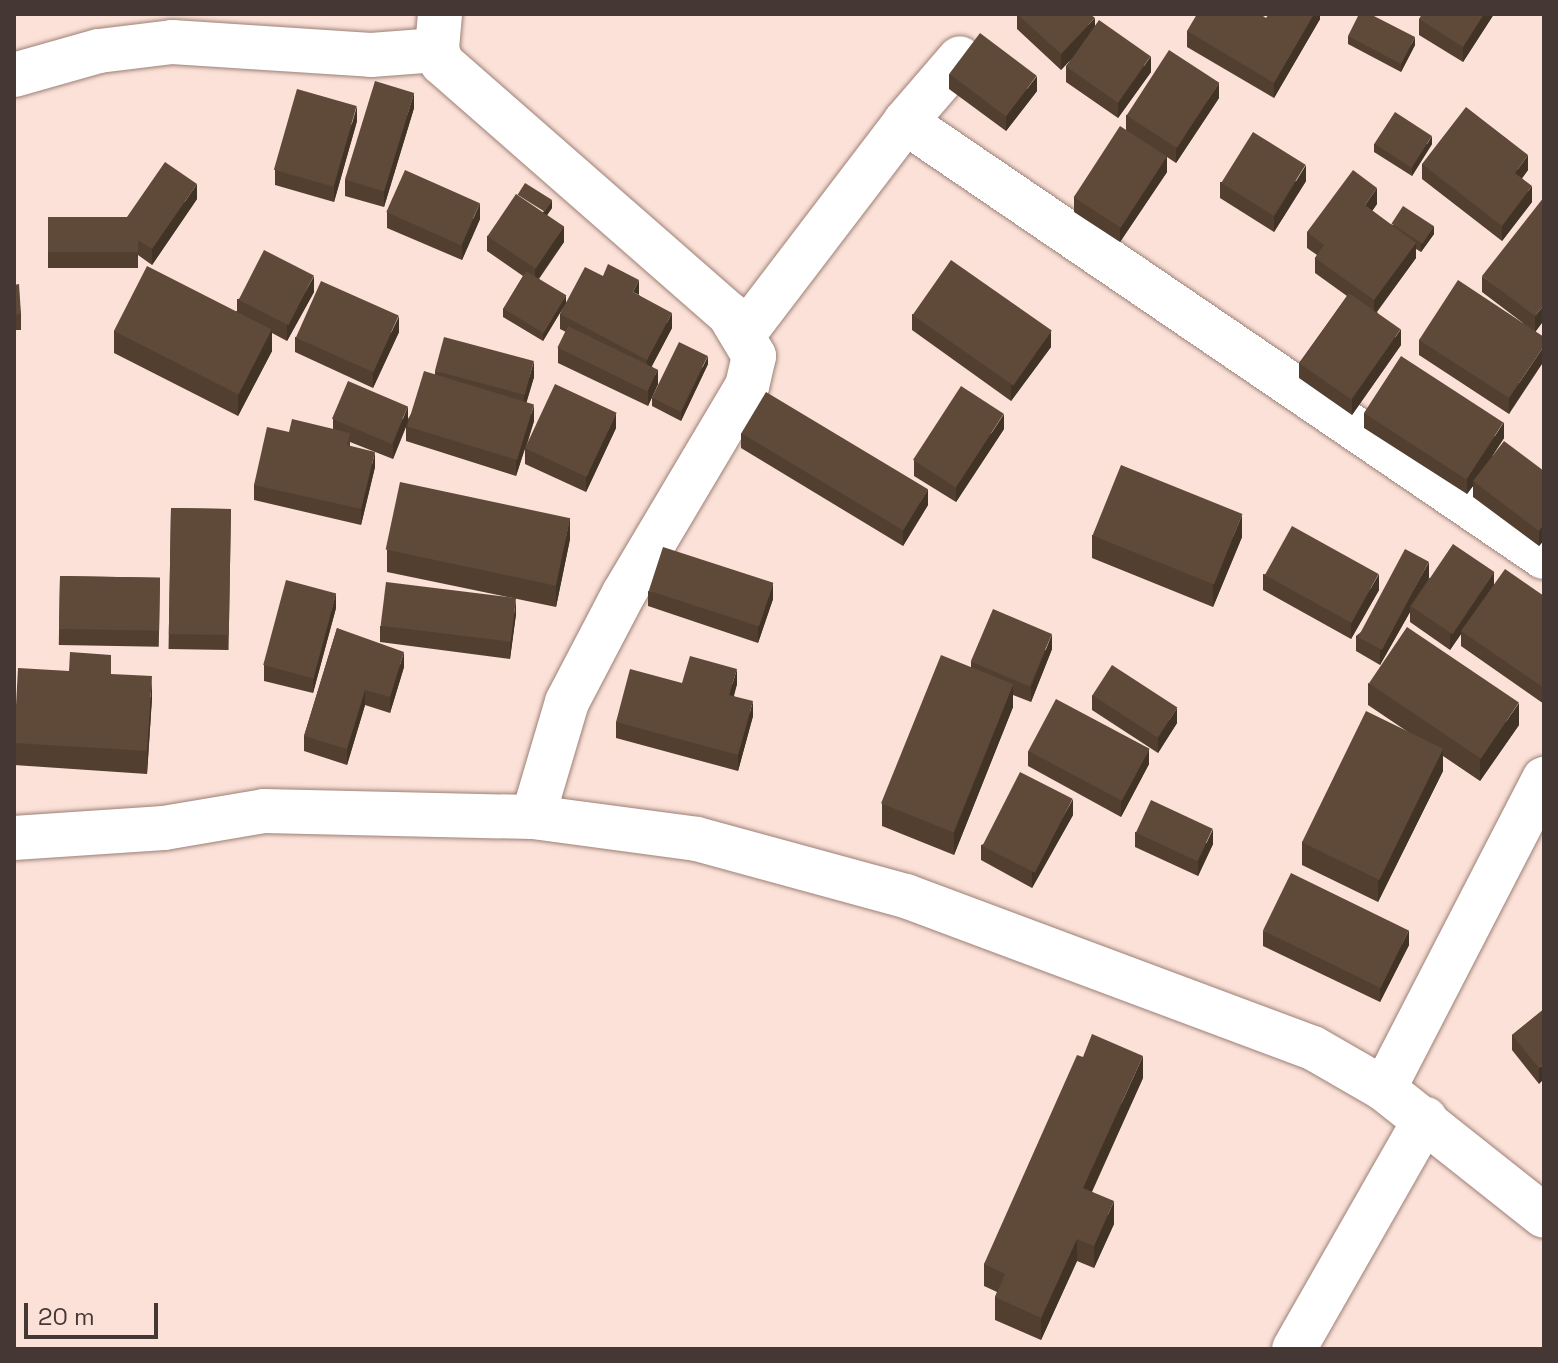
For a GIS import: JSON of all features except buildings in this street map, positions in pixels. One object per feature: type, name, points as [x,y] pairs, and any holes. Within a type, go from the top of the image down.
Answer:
[{"type":"street","points":[[14,75],[99,51],[172,42],[371,55],[439,32],[442,63],[729,314],[754,356],[747,386],[624,593],[567,702],[533,817]]},
{"type":"street","points":[[743,335],[905,122],[960,58]]},
{"type":"street","points":[[905,122],[1544,557]]},
{"type":"street","points":[[1384,1089],[1544,779]]},
{"type":"street","points":[[14,838],[164,828],[264,811],[533,817],[697,839],[906,896],[1313,1048],[1384,1089],[1544,1216]]},
{"type":"street","points":[[1294,1349],[1425,1119]]}]
